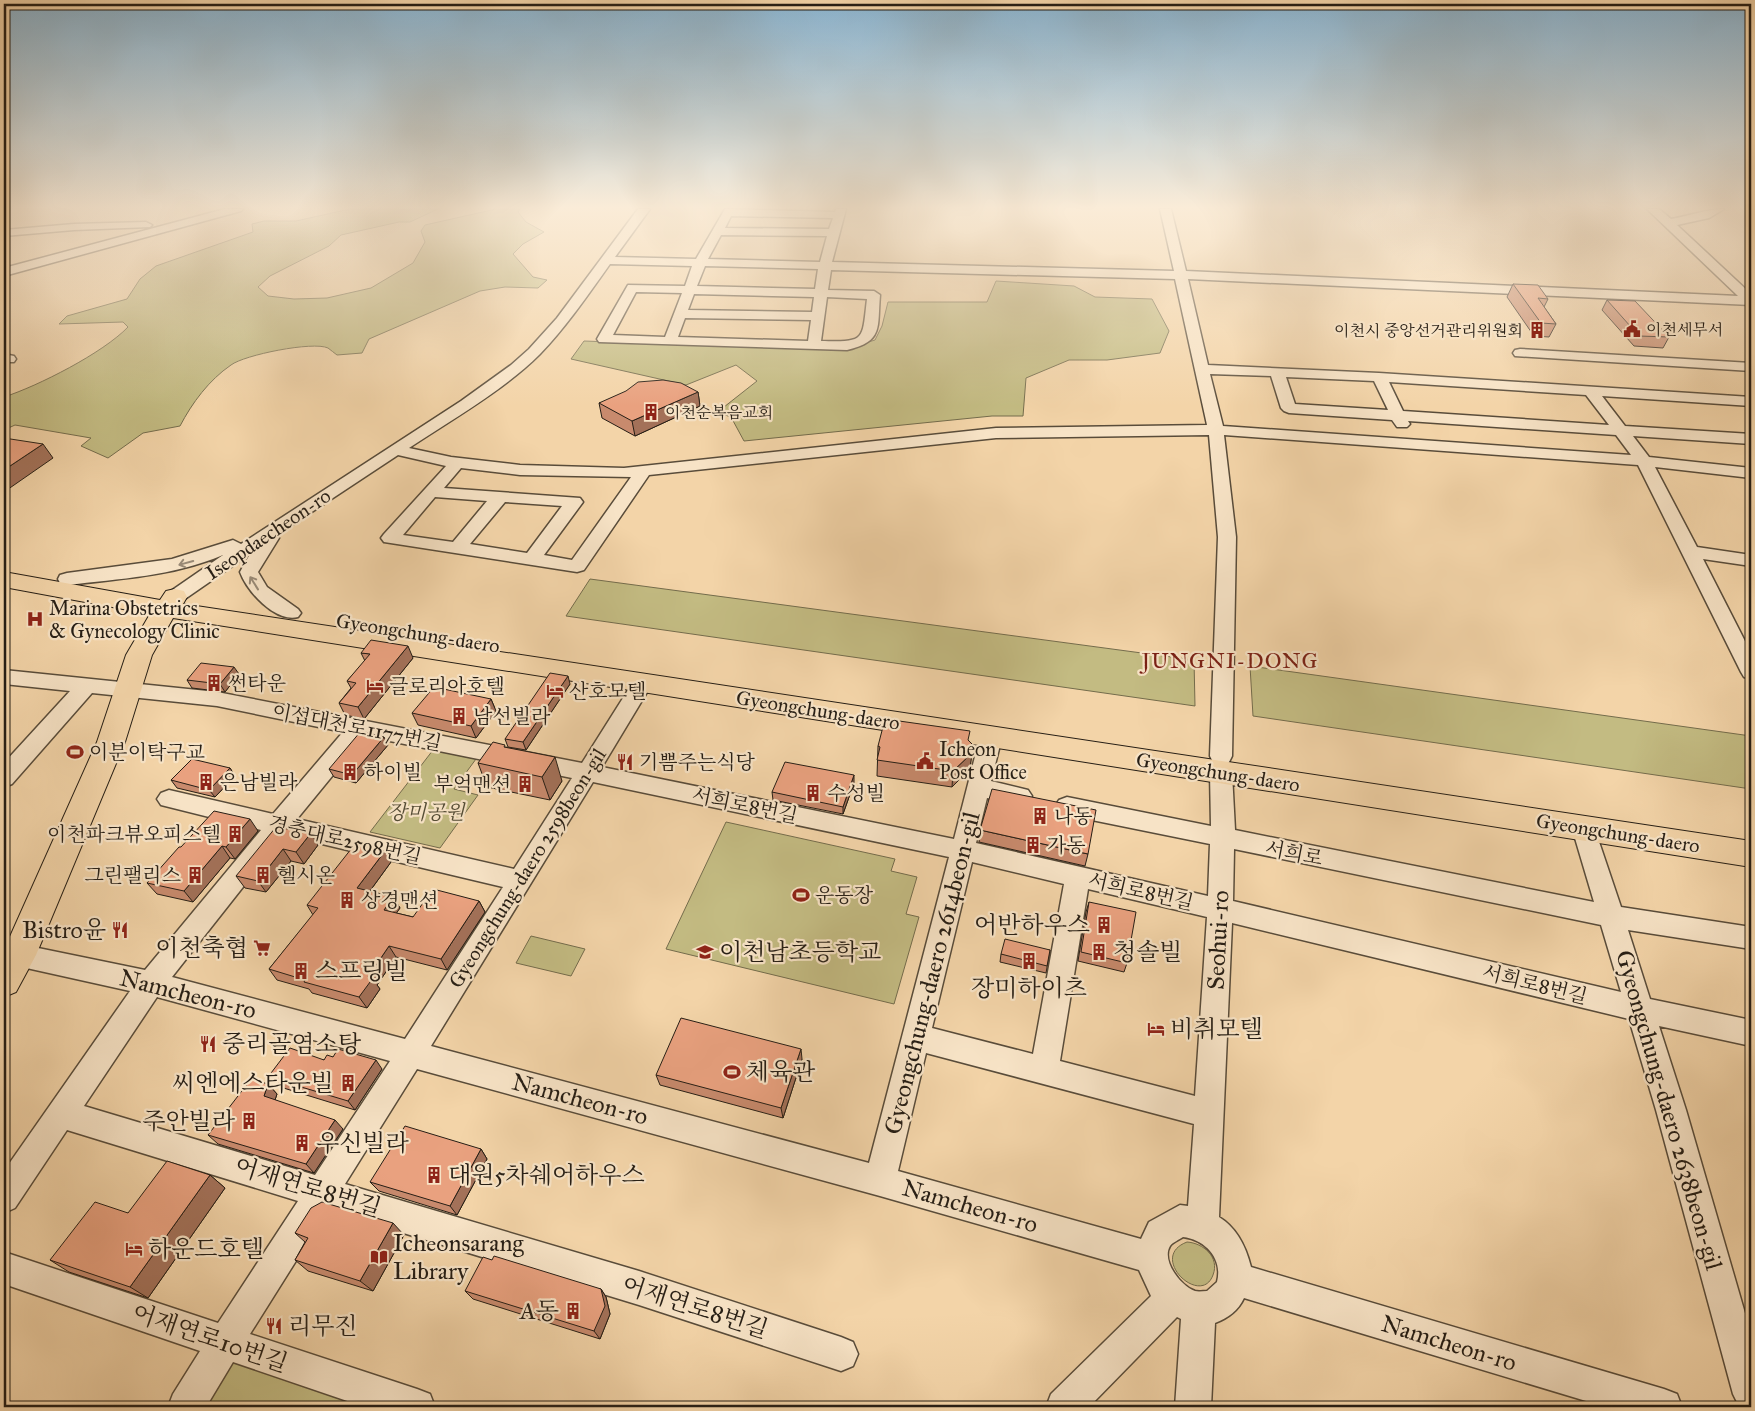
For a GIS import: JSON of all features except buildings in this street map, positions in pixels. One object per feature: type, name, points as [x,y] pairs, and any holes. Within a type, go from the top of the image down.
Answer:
[{"type":"main road","name":"Gyeongchung-daero","points":[[4,568],[67,578],[170,603],[292,613],[1221,765],[1584,828],[1751,854]]},
{"type":"main road","name":"Gyeongchung-daero","points":[[4,580],[170,603],[642,684],[991,737],[1221,765],[1751,839]]},
{"type":"main road","name":"Iseopdaecheon-ro","points":[[4,981],[11,954],[111,742],[137,660],[149,635],[170,603]]},
{"type":"street","name":"Iseopdaecheon-ro","points":[[170,603],[280,525],[494,385],[534,352],[562,321],[596,275]]},
{"type":"street","points":[[670,341],[695,275]]},
{"type":"street","points":[[814,345],[823,275]]},
{"type":"street","points":[[1178,275],[1751,300]]},
{"type":"street","name":"Seohui-ro","points":[[1181,275],[1216,430],[1227,537],[1221,765],[1222,839],[1220,909],[1203,1226]]},
{"type":"street","points":[[1724,275],[1751,300]]},
{"type":"street","points":[[632,288],[821,293],[874,295],[870,334],[864,341],[847,346],[604,339],[632,288]]},
{"type":"street","points":[[680,314],[818,316]]},
{"type":"street","points":[[1520,353],[1751,367]]},
{"type":"street","points":[[1202,369],[1751,401]]},
{"type":"street","points":[[1277,372],[1289,408],[1751,439]]},
{"type":"street","points":[[1380,378],[1412,444]]},
{"type":"street","points":[[1592,391],[1644,461],[1751,672]]},
{"type":"street","points":[[395,450],[457,463],[520,470],[624,473],[996,433],[1216,430],[1644,461],[1751,472]]},
{"type":"street","points":[[457,463],[390,538],[577,566],[644,470]]},
{"type":"street","points":[[431,492],[574,502],[532,559]]},
{"type":"street","points":[[457,548],[500,497]]},
{"type":"street","points":[[67,578],[185,564],[280,525]]},
{"type":"street","points":[[280,525],[248,572],[252,584],[263,594],[292,613]]},
{"type":"street","points":[[1690,552],[1751,560]]},
{"type":"street","points":[[4,778],[87,686],[115,676],[137,660]]},
{"type":"street","name":"이섭대천로1177번길","points":[[4,677],[217,699],[586,772]]},
{"type":"street","name":"Gyeongchung-daero 2598beon-gil","points":[[186,1407],[224,1344],[520,881],[642,684]]},
{"type":"street","points":[[4,1197],[151,983],[278,824],[359,728]]},
{"type":"street","name":"Gyeongchung-daero 2614beon-gil","points":[[880,1181],[991,737]]},
{"type":"street","name":"서희로8번길","points":[[586,772],[962,850],[1220,909],[1639,1009],[1751,1033]]},
{"type":"street","name":"서희로","points":[[978,787],[1222,839],[1611,916],[1751,938]]},
{"type":"street","name":"경충대로2598번길","points":[[169,799],[520,881]]},
{"type":"street","name":"Gyeongchung-daero 2638beon-gil","points":[[1584,828],[1674,1119],[1751,1394]]},
{"type":"street","points":[[1044,1071],[1078,877]]},
{"type":"street","name":"Namcheon-ro","points":[[11,954],[151,983],[880,1181],[1152,1258]]},
{"type":"street","points":[[916,1037],[1210,1114]]},
{"type":"street","name":"어재연로8번길","points":[[61,1114],[322,1191],[639,1288],[841,1354]]},
{"type":"street","points":[[1180,1221],[1194,1222],[1203,1226],[1219,1236],[1228,1249],[1234,1263],[1235,1279],[1232,1291],[1224,1301],[1213,1307],[1186,1303],[1163,1286],[1155,1273],[1152,1258],[1153,1245],[1159,1233],[1168,1225],[1180,1221]]},
{"type":"street","name":"어재연로10번길","points":[[4,1268],[224,1344],[417,1407]]},
{"type":"street","name":"Namcheon-ro","points":[[1235,1279],[1664,1407]]},
{"type":"street","points":[[1064,1407],[1186,1303]]},
{"type":"street","points":[[1186,1303],[1193,1407]]},
{"type":"green space","points":[[145,275],[272,275],[258,287],[268,296],[294,299],[327,298],[371,288],[393,275],[531,275],[547,280],[538,288],[505,287],[480,291],[369,339],[362,353],[337,355],[328,348],[308,346],[263,353],[238,361],[223,371],[208,385],[180,426],[143,433],[108,458],[81,446],[91,438],[15,425],[4,430],[4,397],[52,377],[87,358],[128,327],[123,322],[59,324],[67,316],[127,299],[140,279]]},
{"type":"green space","points":[[996,281],[1074,286],[1095,297],[1152,299],[1169,331],[1160,353],[1107,360],[1069,360],[1026,378],[1023,416],[992,416],[744,441],[731,417],[722,414],[724,407],[757,381],[736,365],[686,385],[571,359],[584,341],[842,350],[875,340],[882,326],[888,302],[987,302]]},
{"type":"green space","points":[[590,579],[1194,660],[1195,706],[566,616]]},
{"type":"green space","points":[[1250,666],[1751,736],[1751,789],[1253,716]]},
{"type":"green space","name":"장미공원","points":[[433,750],[476,759],[454,789],[478,795],[440,848],[370,832]]},
{"type":"green space","name":"운동장","points":[[726,822],[895,859],[891,871],[917,877],[906,914],[919,917],[894,1004],[666,949]]},
{"type":"green space","points":[[531,936],[585,949],[571,976],[516,963]]},
{"type":"green space","points":[[1187,1242],[1204,1248],[1212,1257],[1215,1268],[1207,1284],[1198,1286],[1189,1283],[1180,1277],[1174,1268],[1172,1258],[1176,1249]]},
{"type":"green space","points":[[228,1357],[377,1407],[197,1407]]},
{"type":"place","name":"이천세무서","points":[[1632,329]]},
{"type":"place","name":"이천시 중앙선거관리위원회","points":[[1537,330]]},
{"type":"place","name":"이천순복음교회","points":[[651,412]]},
{"type":"place","name":"Marina Obstetrics & Gynecology Clinic","points":[[35,619]]},
{"type":"place","name":"썬타운","points":[[214,683]]},
{"type":"place","name":"글로리아호텔","points":[[375,686]]},
{"type":"place","name":"산호모텔","points":[[555,691]]},
{"type":"place","name":"남선빌라","points":[[459,716]]},
{"type":"place","name":"이분이탁구교","points":[[75,752]]},
{"type":"place","name":"Icheon Post Office","points":[[925,761]]},
{"type":"place","name":"기쁨주는식당","points":[[625,762]]},
{"type":"place","name":"하이빌","points":[[350,772]]},
{"type":"place","name":"은남빌라","points":[[206,782]]},
{"type":"place","name":"부억맨션","points":[[525,784]]},
{"type":"place","name":"수성빌","points":[[813,793]]},
{"type":"place","name":"나동","points":[[1040,816]]},
{"type":"place","name":"이천파크뷰오피스텔","points":[[235,834]]},
{"type":"place","name":"가동","points":[[1033,845]]},
{"type":"place","name":"그린팰리스","points":[[195,875]]},
{"type":"place","name":"헬시온","points":[[263,875]]},
{"type":"place","name":"운동장","points":[[801,895]]},
{"type":"place","name":"상경맨션","points":[[347,900]]},
{"type":"place","name":"어반하우스","points":[[1104,925]]},
{"type":"place","name":"Bistro윤","points":[[120,930]]},
{"type":"place","name":"이천축협","points":[[262,948]]},
{"type":"place","name":"이천남초등학교","points":[[705,952]]},
{"type":"place","name":"청솔빌","points":[[1099,952]]},
{"type":"place","name":"장미하이츠","points":[[1029,961]]},
{"type":"place","name":"스프링빌","points":[[301,971]]},
{"type":"place","name":"비취모텔","points":[[1156,1029]]},
{"type":"place","name":"중리골염소탕","points":[[208,1044]]},
{"type":"place","name":"체육관","points":[[732,1072]]},
{"type":"place","name":"씨엔에스타운빌","points":[[348,1083]]},
{"type":"place","name":"주안빌라","points":[[249,1121]]},
{"type":"place","name":"우신빌라","points":[[302,1143]]},
{"type":"place","name":"대원5차쉐어하우스","points":[[434,1175]]},
{"type":"place","name":"하운드호텔","points":[[134,1249]]},
{"type":"place","name":"Icheonsarang Library","points":[[379,1257]]},
{"type":"place","name":"A동","points":[[573,1311]]},
{"type":"place","name":"리무진","points":[[274,1326]]},
{"type":"district","name":"JUNGNI-DONG","points":[[1230,660]]}]
